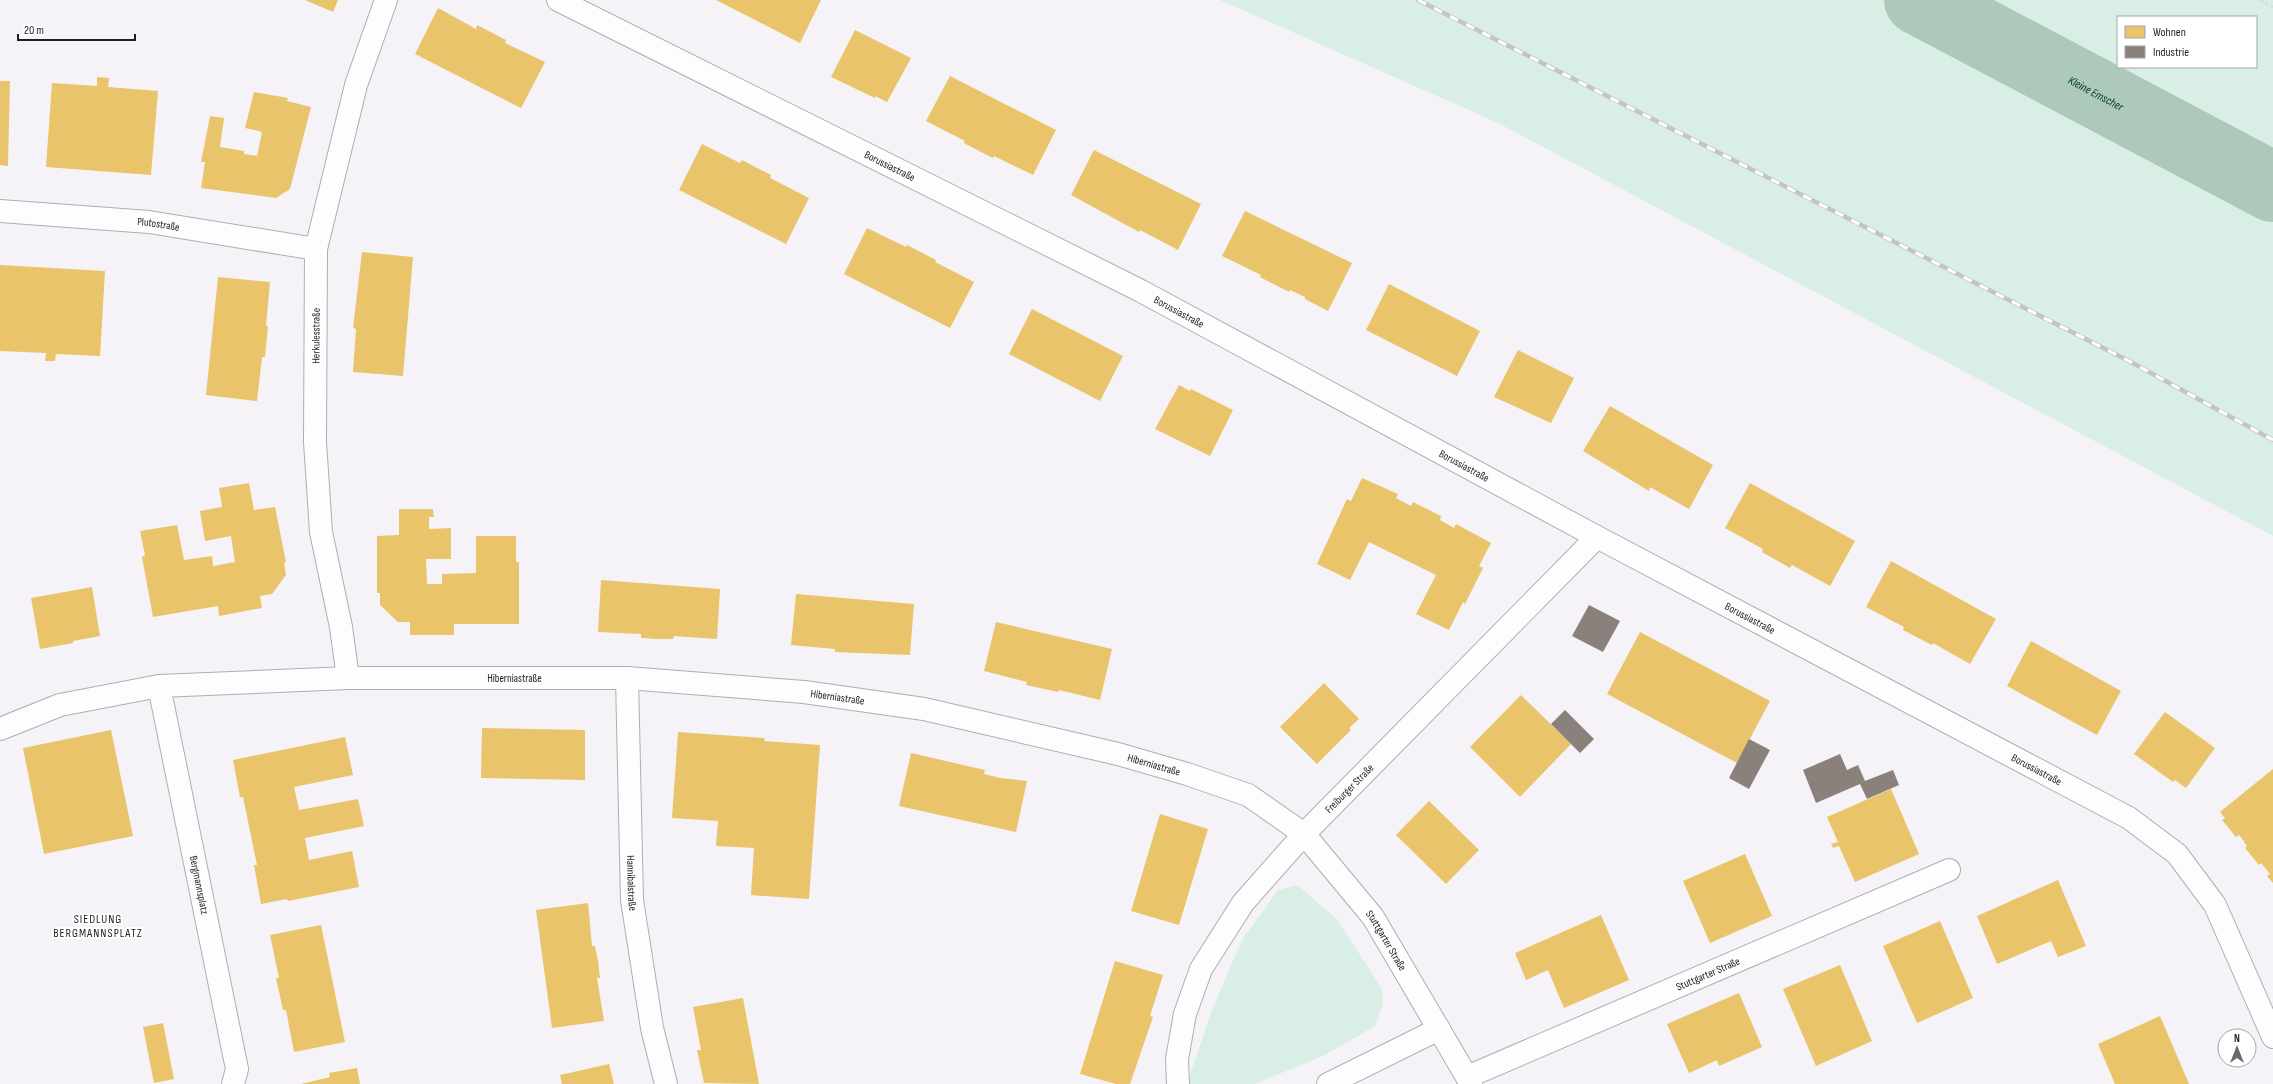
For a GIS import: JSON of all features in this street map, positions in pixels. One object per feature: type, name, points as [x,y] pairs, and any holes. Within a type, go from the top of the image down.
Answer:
[{"type":"street","name":"Herkulesstraße","points":[[348,678],[341,627],[321,532],[315,442],[316,249],[356,85],[386,0]]},
{"type":"street","name":"Borussiastraße","points":[[558,0],[1141,291],[1596,537],[2129,818],[2177,854],[2215,905],[2273,1037]]},
{"type":"street","name":"Plutostraße","points":[[0,211],[149,222],[316,249]]},
{"type":"street","name":"Freiburger Straße","points":[[1178,1084],[1177,1058],[1185,1014],[1201,969],[1242,903],[1304,834],[1596,537]]},
{"type":"street","name":"Hiberniastraße","points":[[348,678],[627,678],[804,692],[924,709],[1102,750],[1187,774],[1248,796],[1304,834]]},
{"type":"street","points":[[0,729],[60,705],[158,686],[348,678]]},
{"type":"street","name":"Hannibalstraße","points":[[627,678],[632,900],[652,1028],[666,1084]]},
{"type":"street","name":"Bergmannsplatz","points":[[158,686],[237,1069],[233,1084]]},
{"type":"street","name":"Stuttgarter Straße","points":[[1304,834],[1373,917],[1469,1081],[1949,870]]},
{"type":"street","points":[[1328,1084],[1439,1029]]},
{"type":"path","points":[[2260,0],[2273,7]]},
{"type":"green space","points":[[1220,0],[2273,0],[2273,536],[1498,123]]},
{"type":"green space","points":[[1297,885],[1337,919],[1382,989],[1383,1004],[1375,1026],[1325,1055],[1255,1084],[1190,1084],[1190,1075],[1212,1010],[1242,940],[1278,890]]},
{"type":"building: Wohnen","points":[[305,0],[338,0],[333,12]]},
{"type":"building: Wohnen","points":[[716,0],[821,0],[800,43]]},
{"type":"building: Wohnen","points":[[438,8],[476,29],[477,25],[506,40],[505,43],[545,62],[521,108],[415,54]]},
{"type":"building: Wohnen","points":[[855,30],[911,58],[887,102],[875,96],[875,98],[831,77]]},
{"type":"building: Wohnen","points":[[950,76],[1056,130],[1033,175],[994,156],[993,158],[979,151],[964,143],[965,141],[926,121]]},
{"type":"building: Wohnen","points":[[97,77],[109,78],[108,87],[158,91],[151,175],[46,167],[52,83],[97,86]]},
{"type":"building: Wohnen","points":[[0,81],[10,81],[8,166],[0,165]]},
{"type":"building: Wohnen","points":[[254,92],[288,98],[287,101],[311,107],[290,189],[276,198],[201,188],[205,162],[201,162],[210,116],[224,118],[220,147],[244,151],[244,154],[257,156],[262,132],[245,128]]},
{"type":"building: Wohnen","points":[[702,144],[740,163],[742,160],[771,175],[770,178],[809,198],[786,244],[679,190]]},
{"type":"building: Wohnen","points":[[1094,150],[1201,204],[1178,250],[1140,230],[1139,232],[1071,195]]},
{"type":"building: Wohnen","points":[[1245,211],[1352,263],[1328,311],[1305,299],[1305,297],[1290,290],[1289,292],[1260,277],[1261,275],[1222,256]]},
{"type":"building: Wohnen","points":[[867,228],[906,247],[907,245],[936,260],[935,262],[974,282],[950,328],[844,274]]},
{"type":"building: Wohnen","points":[[362,252],[413,257],[403,376],[353,372],[356,329],[353,328]]},
{"type":"building: Wohnen","points":[[0,265],[105,271],[100,356],[56,354],[55,361],[45,361],[46,353],[0,351]]},
{"type":"building: Wohnen","points":[[218,277],[270,282],[265,357],[262,357],[257,401],[206,395]]},
{"type":"building: Wohnen","points":[[1389,284],[1480,331],[1457,376],[1366,330]]},
{"type":"building: Wohnen","points":[[1032,309],[1123,356],[1100,401],[1009,354]]},
{"type":"building: Wohnen","points":[[1518,350],[1574,378],[1551,423],[1494,397]]},
{"type":"building: Wohnen","points":[[1179,385],[1190,391],[1191,389],[1233,410],[1210,456],[1155,429]]},
{"type":"building: Wohnen","points":[[1610,406],[1713,465],[1689,509],[1650,487],[1649,491],[1583,451]]},
{"type":"building: Wohnen","points":[[1362,478],[1398,494],[1396,498],[1411,506],[1413,502],[1441,516],[1440,520],[1454,528],[1456,524],[1491,543],[1479,566],[1483,568],[1465,604],[1463,602],[1449,630],[1416,614],[1436,575],[1369,542],[1350,580],[1317,564],[1347,499],[1351,501]]},
{"type":"building: Wohnen","points":[[249,483],[254,510],[275,507],[286,562],[284,563],[286,575],[272,594],[260,596],[262,608],[219,616],[218,606],[153,617],[142,557],[145,555],[140,531],[177,525],[184,560],[212,556],[213,566],[235,562],[231,536],[205,541],[200,511],[222,507],[219,488]]},
{"type":"building: Wohnen","points":[[1750,483],[1855,541],[1830,586],[1792,565],[1790,568],[1762,552],[1763,549],[1725,528]]},
{"type":"building: Wohnen","points":[[399,509],[433,509],[434,517],[429,517],[429,529],[451,528],[451,559],[426,559],[427,584],[442,584],[442,574],[476,573],[476,536],[516,536],[516,562],[519,562],[519,624],[454,624],[454,635],[410,635],[410,622],[398,622],[380,605],[380,593],[377,593],[377,536],[399,535]]},
{"type":"building: Wohnen","points":[[1891,561],[1996,619],[1970,664],[1933,643],[1932,645],[1903,630],[1904,627],[1866,607]]},
{"type":"building: Wohnen","points":[[601,580],[720,589],[717,639],[674,636],[673,639],[641,638],[641,634],[598,632]]},
{"type":"building: Wohnen","points":[[92,587],[100,636],[40,649],[31,598]]},
{"type":"building: Wohnen","points":[[796,594],[914,604],[910,655],[835,652],[835,649],[791,645]]},
{"type":"building: Wohnen","points":[[996,622],[1112,649],[1100,700],[1059,690],[1058,692],[1026,685],[1027,682],[984,671]]},
{"type":"building: Wohnen","points":[[1640,632],[1770,701],[1737,763],[1607,694]]},
{"type":"building: Wohnen","points":[[2031,641],[2121,691],[2097,735],[2007,686]]},
{"type":"building: Wohnen","points":[[1324,683],[1359,719],[1349,728],[1351,730],[1317,764],[1280,727]]},
{"type":"building: Wohnen","points":[[1521,695],[1571,744],[1520,797],[1470,747]]},
{"type":"building: Wohnen","points":[[2165,712],[2215,748],[2186,788],[2175,780],[2173,782],[2134,754]]},
{"type":"building: Wohnen","points":[[482,728],[585,730],[585,780],[481,778]]},
{"type":"building: Wohnen","points":[[111,730],[133,836],[44,854],[23,748]]},
{"type":"building: Wohnen","points":[[678,732],[765,738],[764,741],[820,745],[809,899],[751,895],[754,848],[716,846],[718,821],[672,818]]},
{"type":"building: Wohnen","points":[[345,737],[353,775],[294,787],[299,810],[358,799],[364,826],[305,838],[309,860],[352,851],[359,887],[288,901],[287,899],[261,904],[254,865],[257,865],[243,797],[240,797],[233,760]]},
{"type":"building: Wohnen","points":[[911,753],[985,770],[984,774],[1000,778],[1027,781],[1016,832],[899,806]]},
{"type":"building: Wohnen","points":[[2273,769],[2273,883],[2267,876],[2270,874],[2261,863],[2259,865],[2245,848],[2247,846],[2239,835],[2236,837],[2222,820],[2225,818],[2220,812]]},
{"type":"building: Wohnen","points":[[1891,789],[1919,854],[1855,882],[1839,846],[1833,848],[1831,844],[1838,842],[1827,817]]},
{"type":"building: Wohnen","points":[[1429,801],[1479,850],[1446,884],[1396,835]]},
{"type":"building: Wohnen","points":[[1160,814],[1208,829],[1179,925],[1131,911]]},
{"type":"building: Wohnen","points":[[1745,854],[1772,916],[1710,943],[1683,881]]},
{"type":"building: Wohnen","points":[[2058,880],[2086,946],[2058,957],[2051,941],[1997,964],[1977,916]]},
{"type":"building: Wohnen","points":[[588,903],[592,946],[595,946],[598,961],[600,978],[597,978],[604,1021],[552,1028],[536,910]]},
{"type":"building: Wohnen","points":[[1601,915],[1629,980],[1564,1008],[1548,970],[1526,980],[1515,953]]},
{"type":"building: Wohnen","points":[[1940,921],[1973,998],[1917,1023],[1883,946]]},
{"type":"building: Wohnen","points":[[321,925],[345,1042],[294,1052],[286,1010],[283,1010],[276,978],[279,978],[270,935]]},
{"type":"building: Wohnen","points":[[1115,961],[1163,975],[1150,1016],[1153,1017],[1130,1084],[1116,1084],[1080,1074]]},
{"type":"building: Wohnen","points":[[1840,965],[1872,1041],[1816,1066],[1783,989]]},
{"type":"building: Wohnen","points":[[1739,993],[1762,1047],[1719,1066],[1717,1060],[1689,1073],[1667,1024]]},
{"type":"building: Wohnen","points":[[743,998],[759,1084],[704,1083],[697,1050],[701,1050],[693,1007]]},
{"type":"building: Wohnen","points":[[2160,1016],[2189,1084],[2115,1084],[2098,1044]]},
{"type":"building: Wohnen","points":[[163,1023],[174,1079],[154,1083],[143,1027]]},
{"type":"building: Wohnen","points":[[609,1064],[614,1084],[562,1084],[560,1075]]},
{"type":"building: Wohnen","points":[[357,1068],[360,1084],[301,1084],[330,1077],[329,1073]]},
{"type":"building: Industrie","points":[[1589,605],[1620,621],[1603,652],[1572,636]]},
{"type":"building: Industrie","points":[[1565,710],[1594,739],[1580,753],[1551,724]]},
{"type":"building: Industrie","points":[[1749,739],[1770,750],[1749,789],[1729,778]]},
{"type":"building: Industrie","points":[[1840,754],[1847,770],[1858,765],[1865,781],[1893,770],[1899,785],[1867,799],[1860,784],[1816,803],[1803,770]]},
{"type":"waterway","name":"Kleine Emscher","points":[[1919,0],[2273,187]]},
{"type":"railway","points":[[1418,0],[2129,361],[2273,440]]},
{"type":"district","name":"SIEDLUNG BERGMANNSPLATZ","points":[[98,926]]}]
